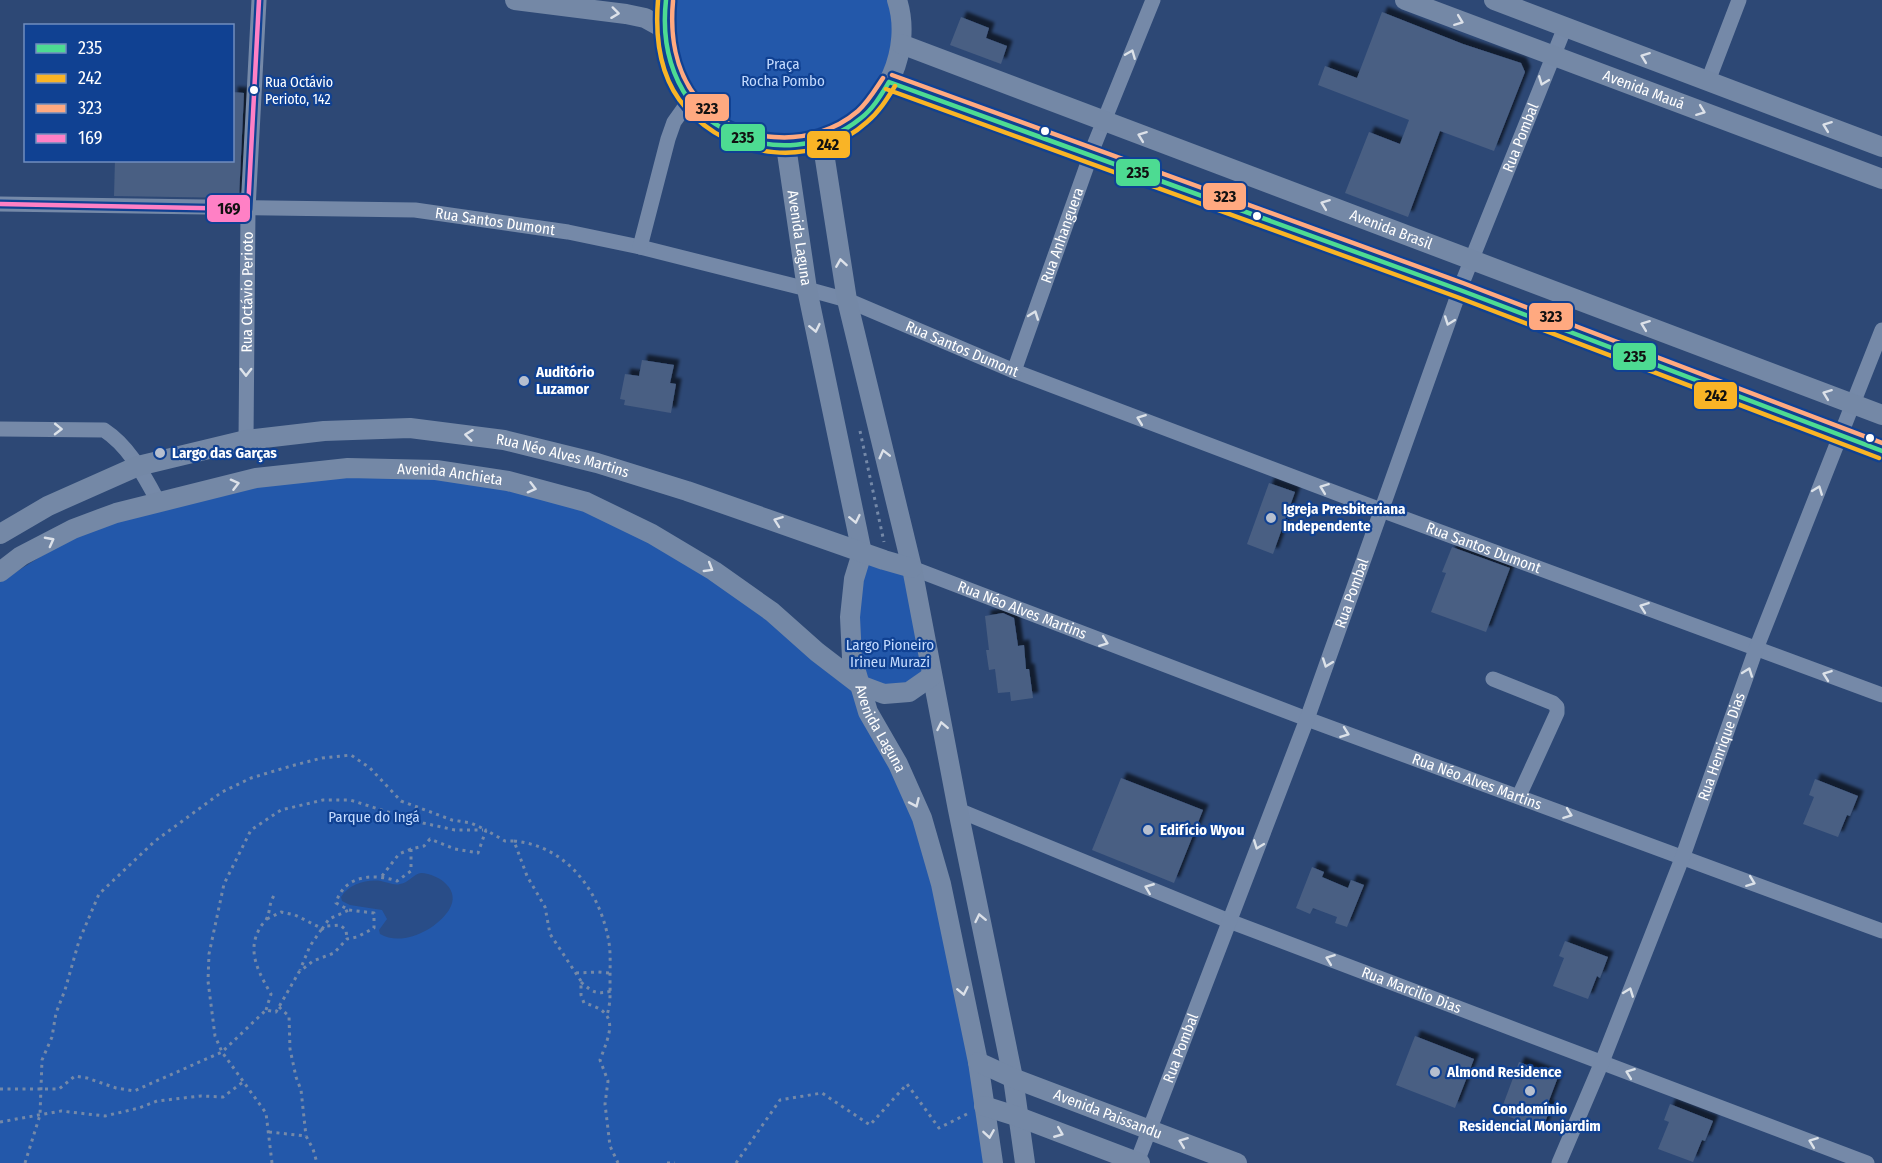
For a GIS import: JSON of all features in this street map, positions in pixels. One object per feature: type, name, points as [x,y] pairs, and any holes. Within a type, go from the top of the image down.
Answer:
[{"type":"main road","points":[[515,0],[645,18],[664,29]]},
{"type":"main road","points":[[666,0],[664,29],[671,67],[689,101],[718,127],[753,142],[786,146],[822,140],[843,130],[877,101],[896,66],[901,44],[901,12],[897,0]]},
{"type":"main road","name":"Avenida Mauá","points":[[1405,0],[1882,179]]},
{"type":"main road","name":"Avenida Mauá","points":[[1494,0],[1882,147]]},
{"type":"main road","name":"Avenida Brasil","points":[[901,44],[1882,415]]},
{"type":"main road","points":[[889,82],[1461,290],[1882,451]]},
{"type":"main road","points":[[822,140],[847,300],[912,568],[958,810],[1013,1078],[1025,1163]]},
{"type":"main road","name":"Avenida Laguna","points":[[786,146],[807,290],[862,553],[854,579],[850,617],[852,658],[868,712],[898,764],[922,818],[941,884],[978,1062],[993,1163]]},
{"type":"main road","name":"Rua Néo Alves Martins","points":[[138,466],[246,440],[324,431],[410,428],[504,440],[597,463],[687,491],[862,553],[912,568]]},
{"type":"main road","points":[[0,534],[48,506],[138,466]]},
{"type":"main road","name":"Avenida Anchieta","points":[[0,572],[21,556],[73,529],[116,513],[256,478],[348,468],[436,470],[508,481],[586,502],[652,534],[714,571],[772,612],[817,652],[860,685]]},
{"type":"main road","points":[[860,685],[884,694],[909,692],[932,676]]},
{"type":"main road","name":"Avenida Paissandu","points":[[978,1062],[1013,1078],[1237,1163]]},
{"type":"main road","points":[[984,1106],[1138,1162]]},
{"type":"street","name":"Rua Octávio Perioto","points":[[246,440],[248,209],[259,0]]},
{"type":"street","name":"Rua Anhanguera","points":[[1014,371],[1091,154],[1153,0]]},
{"type":"street","points":[[1708,81],[1739,0]]},
{"type":"street","name":"Rua Pombal","points":[[1138,1162],[1307,719],[1461,290],[1565,27]]},
{"type":"street","points":[[640,247],[668,139],[674,122],[689,101]]},
{"type":"street","name":"Rua Santos Dumont","points":[[0,204],[415,210],[539,227],[640,247],[847,300],[1014,371],[1882,695]]},
{"type":"street","name":"Rua Henrique Dias","points":[[1559,1163],[1602,1062],[1683,856],[1756,649],[1882,330]]},
{"type":"street","points":[[0,429],[104,430],[118,439],[138,466],[159,503]]},
{"type":"street","name":"Rua Néo Alves Martins","points":[[912,568],[1307,719],[1882,931]]},
{"type":"street","points":[[1493,680],[1553,703],[1557,707],[1557,713],[1519,796]]},
{"type":"street","name":"Rua Marcilio Dias","points":[[958,810],[1229,921],[1867,1163]]},
{"type":"path","points":[[25,1163],[40,1115],[42,1060],[52,1037],[56,1012],[79,941],[99,894],[155,841],[222,792],[251,778],[291,766],[322,758],[351,755],[370,768],[401,801],[452,820],[471,824],[506,842],[526,843],[558,857],[586,882],[595,898],[608,936],[611,960],[611,1002],[607,1016],[610,1032],[600,1060],[608,1081],[605,1104],[610,1146],[618,1163]]},
{"type":"path","points":[[272,1163],[266,1113],[222,1052],[215,1036],[210,1008],[209,954],[224,884],[251,830],[281,810],[323,800],[350,800],[423,824],[455,830],[486,830]]},
{"type":"path","points":[[382,876],[399,854],[424,846],[430,839],[455,849],[478,853],[486,830]]},
{"type":"path","points":[[514,842],[527,876],[545,907],[550,934],[575,973],[591,992],[600,994],[611,990]]},
{"type":"path","points":[[299,972],[313,961],[334,953],[347,939],[357,937],[374,928],[374,913],[349,910],[336,903],[340,890],[354,880],[382,876],[397,881],[411,871],[411,849]]},
{"type":"path","points":[[267,919],[270,901],[275,894]]},
{"type":"path","points":[[266,1010],[276,1012],[299,972],[310,946],[329,919],[349,910]]},
{"type":"path","points":[[0,1088],[59,1089],[75,1076],[134,1091],[222,1052],[266,1010],[271,994],[257,966],[252,948],[259,928],[267,919],[281,912],[295,915],[321,930]]},
{"type":"path","points":[[321,930],[327,926],[340,925],[346,930],[347,939]]},
{"type":"path","points":[[575,973],[610,974]]},
{"type":"path","points":[[581,981],[584,1003],[598,1006],[607,1016]]},
{"type":"path","points":[[279,1006],[289,1016],[290,1049],[301,1090],[306,1136],[317,1163]]},
{"type":"path","points":[[0,1122],[61,1111],[105,1116],[157,1101],[201,1096],[223,1097],[243,1082]]},
{"type":"path","points":[[736,1163],[780,1100],[822,1093],[870,1125],[907,1084],[939,1128],[984,1106]]},
{"type":"path","points":[[269,1132],[306,1136]]},
{"type":"path","points":[[667,1163],[675,1163]]},
{"type":"green space","name":"Praça Rocha Pombo","points":[[666,0],[897,0],[901,11],[877,101],[811,143],[718,127],[671,67]]},
{"type":"green space","name":"Parque do Ingá","points":[[348,468],[508,481],[652,534],[859,684],[852,658],[862,553],[912,568],[932,676],[909,692],[860,685],[922,818],[990,1163],[0,1163],[0,582],[72,537],[116,517]]},
{"type":"shaded area","points":[[421,873],[435,876],[447,884],[453,896],[449,910],[443,917],[436,924],[418,934],[398,939],[389,938],[380,934],[379,930],[387,919],[382,910],[350,905],[342,901],[341,897],[344,892],[359,883],[381,881],[398,884]]},
{"type":"building","points":[[1382,12],[1463,44],[1521,63],[1525,72],[1494,151],[1440,131],[1408,217],[1345,193],[1369,132],[1400,144],[1409,120],[1318,85],[1325,66],[1357,78]]},
{"type":"building","points":[[961,17],[989,28],[986,38],[1007,46],[1001,64],[950,45]]},
{"type":"building","points":[[234,92],[244,93],[239,198],[114,196],[115,162],[234,162]]},
{"type":"building","points":[[642,360],[674,365],[670,383],[676,384],[671,413],[624,405],[625,400],[620,399],[625,374],[639,376]]},
{"type":"building","name":"Igreja Presbiteriana Independente","points":[[1269,483],[1295,492],[1273,554],[1247,544]]},
{"type":"building","points":[[1452,547],[1510,568],[1486,632],[1431,612],[1446,573],[1442,572]]},
{"type":"building","points":[[1003,613],[1014,618],[1018,646],[1024,645],[1026,669],[1029,669],[1033,698],[1011,701],[1010,692],[998,693],[995,669],[989,670],[985,616]]},
{"type":"building","name":"Edifício Wyou","points":[[1121,778],[1203,810],[1174,883],[1092,850]]},
{"type":"building","points":[[1815,779],[1858,796],[1838,837],[1803,824],[1814,797],[1809,795]]},
{"type":"building","points":[[1312,867],[1324,872],[1322,877],[1348,888],[1351,880],[1364,885],[1347,927],[1335,923],[1337,917],[1313,908],[1310,914],[1296,908]]},
{"type":"building","points":[[1565,941],[1608,957],[1600,978],[1597,976],[1588,999],[1553,986],[1564,958],[1559,956]]},
{"type":"building","name":"Almond Residence","points":[[1415,1036],[1474,1059],[1455,1108],[1396,1085]]},
{"type":"building","name":"Condomínio Residencial Monjardim","points":[[1519,1062],[1558,1077],[1547,1106],[1551,1107],[1542,1130],[1500,1113]]},
{"type":"building","points":[[1670,1104],[1713,1121],[1693,1162],[1658,1149],[1669,1122],[1664,1120]]},
{"type":"transit line","name":"169","points":[[0,204],[248,209],[259,0]]},
{"type":"transit line","name":"242","points":[[658,0],[657,28],[661,57],[677,97],[705,125],[726,139],[749,148],[774,152],[799,152],[823,147],[846,137],[867,122],[879,110],[895,86]]},
{"type":"transit line","name":"235","points":[[666,0],[665,27],[668,52],[682,89],[693,105],[707,118],[745,138],[762,143],[796,145],[830,136],[865,114],[889,82]]},
{"type":"transit line","name":"323","points":[[673,1],[673,39],[683,75],[689,86],[696,97],[712,113],[731,125],[752,133],[774,137],[797,137],[839,124],[862,107],[883,78]]},
{"type":"transit line","name":"323","points":[[892,75],[1463,283],[1882,443]]},
{"type":"transit line","name":"235","points":[[889,82],[1460,290],[1882,451]]},
{"type":"transit line","name":"242","points":[[886,89],[1457,297],[1879,458]]},
{"type":"place","name":"Rua Octávio Perioto, 142","points":[[254,90]]},
{"type":"place","name":"Auditório Luzamor","points":[[524,381]]},
{"type":"place","name":"Largo das Garças","points":[[160,453]]},
{"type":"place","name":"Igreja Presbiteriana Independente","points":[[1271,518]]},
{"type":"place","name":"Edifício Wyou","points":[[1148,830]]},
{"type":"place","name":"Almond Residence","points":[[1435,1072]]},
{"type":"place","name":"Condomínio Residencial Monjardim","points":[[1530,1091]]},
{"type":"park label","name":"Largo Pioneiro Irineu Murazi","points":[[890,654]]}]
